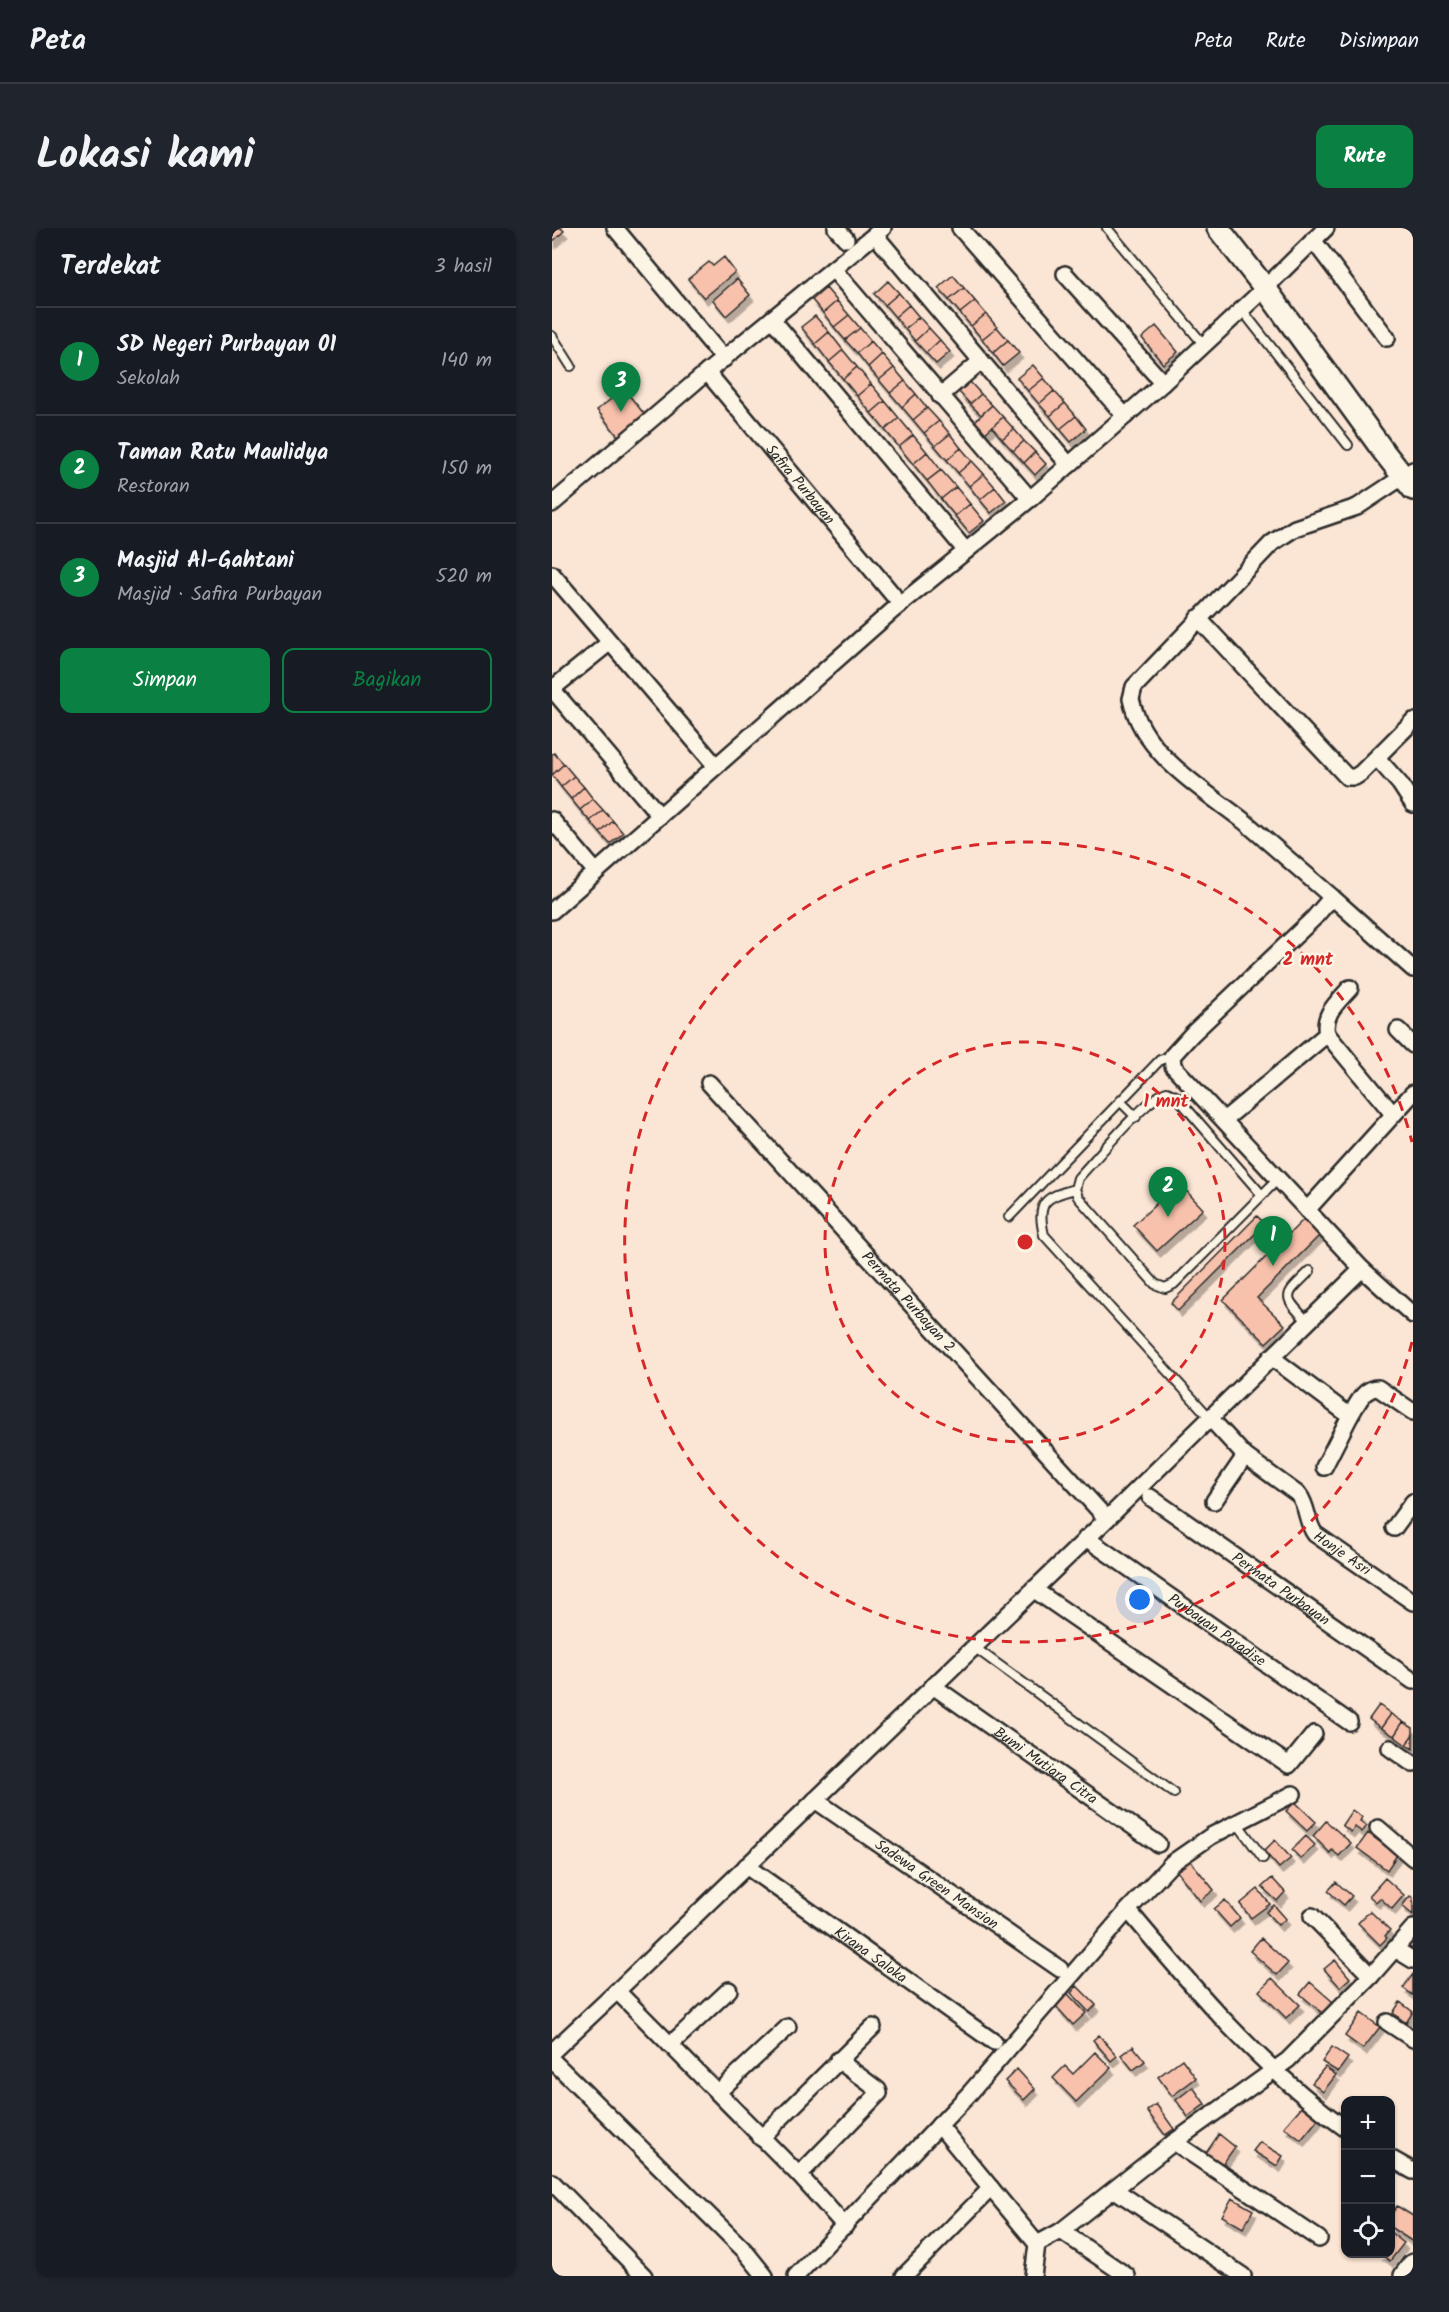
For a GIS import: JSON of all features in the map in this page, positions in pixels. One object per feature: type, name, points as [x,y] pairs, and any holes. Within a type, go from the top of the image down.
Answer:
[{"type":"street","points":[[615,228],[724,359]]},
{"type":"street","points":[[960,228],[1125,416]]},
{"type":"street","points":[[1218,228],[1265,288],[1384,452],[1408,477],[1357,507],[1286,532],[1272,543],[1134,687],[1131,695],[1132,704],[1153,745],[1175,768],[1245,822],[1413,969]]},
{"type":"street","points":[[552,911],[883,619],[1030,500],[1163,383],[1326,228]]},
{"type":"street","points":[[552,504],[707,372],[879,231],[981,361],[1069,465]]},
{"type":"street","points":[[1313,240],[1387,338]]},
{"type":"street","points":[[833,269],[1030,500]]},
{"type":"street","points":[[1065,274],[1163,383]]},
{"type":"street","points":[[772,319],[966,551]]},
{"type":"street","points":[[940,396],[981,361]]},
{"type":"street","name":"Safira Purbayan","points":[[707,372],[893,595]]},
{"type":"street","points":[[552,574],[715,765]]},
{"type":"street","points":[[1198,618],[1347,777],[1354,777],[1361,773],[1413,721]]},
{"type":"street","points":[[609,643],[552,689],[660,816]]},
{"type":"street","points":[[1377,759],[1400,784],[1413,804]]},
{"type":"street","points":[[552,820],[596,872]]},
{"type":"street","points":[[1332,897],[1314,918],[1192,1034],[1172,1056],[1171,1062],[1175,1070],[1362,1269],[1413,1315]]},
{"type":"street","points":[[1350,988],[1327,1017],[1325,1023],[1327,1034],[1393,1114]]},
{"type":"street","points":[[1398,1030],[1413,1045]]},
{"type":"street","points":[[1224,1120],[1327,1034]]},
{"type":"street","name":"Permata Purbayan 2","points":[[709,1083],[1107,1519]]},
{"type":"street","points":[[1307,1210],[1413,1093]]},
{"type":"street","points":[[552,2052],[1107,1519],[1362,1269]]},
{"type":"street","points":[[1271,1357],[1350,1416]]},
{"type":"street","points":[[1324,1467],[1350,1416],[1365,1393],[1372,1388],[1378,1388],[1413,1412]]},
{"type":"street","name":"Honje Asri","points":[[1210,1418],[1245,1456],[1299,1495],[1304,1501],[1309,1523],[1315,1534],[1413,1602]]},
{"type":"street","points":[[1214,1501],[1245,1456]]},
{"type":"street","name":"Permata Purbayan","points":[[1150,1497],[1413,1681]]},
{"type":"street","points":[[1394,1528],[1413,1502]]},
{"type":"street","name":"Purbayan Paradise","points":[[1086,1538],[1348,1722]]},
{"type":"street","points":[[1034,1589],[1289,1765],[1314,1734]]},
{"type":"street","name":"Bumi Mutiara Citra","points":[[933,1686],[1158,1844]]},
{"type":"street","points":[[1390,1748],[1413,1764]]},
{"type":"street","points":[[796,2276],[969,2094],[1128,1910],[1172,1863],[1195,1846],[1293,1794]]},
{"type":"street","name":"Sadewa Green Mansion","points":[[815,1800],[1060,1969]]},
{"type":"street","points":[[1378,1828],[1413,1858]]},
{"type":"street","name":"Kirana Saloka","points":[[746,1866],[994,2042]]},
{"type":"street","points":[[1128,1910],[1207,2003],[1309,2103],[1341,2125]]},
{"type":"street","points":[[1311,1916],[1371,1976]]},
{"type":"street","points":[[1037,2244],[1061,2231],[1173,2142],[1275,2070],[1320,2029],[1413,1928]]},
{"type":"street","points":[[1395,1949],[1413,1960]]},
{"type":"street","points":[[670,2045],[729,1990]]},
{"type":"street","points":[[617,1991],[800,2175],[845,2226]]},
{"type":"street","points":[[1387,2022],[1413,2039]]},
{"type":"street","points":[[718,2092],[788,2027]]},
{"type":"street","points":[[761,2138],[873,2027]]},
{"type":"street","points":[[552,2060],[744,2250],[765,2276]]},
{"type":"street","points":[[800,2175],[879,2093],[838,2060]]},
{"type":"street","points":[[939,2125],[1037,2244],[1033,2276]]},
{"type":"street","points":[[1173,2142],[1319,2239]]},
{"type":"street","points":[[1395,2160],[1413,2171]]},
{"type":"street","points":[[552,2182],[644,2276]]},
{"type":"street","points":[[904,2276],[991,2188]]},
{"type":"street","points":[[1115,2190],[1243,2276]]},
{"type":"street","points":[[1061,2231],[1127,2276]]},
{"type":"street","points":[[1405,2276],[1413,2265]]},
{"type":"lane","points":[[1107,228],[1204,345]]},
{"type":"lane","points":[[1242,310],[1348,445]]},
{"type":"lane","points":[[552,336],[571,366]]},
{"type":"lane","points":[[1009,1217],[1160,1060],[1172,1056]]},
{"type":"lane","points":[[1263,1195],[1172,1093],[1167,1092],[1156,1096],[1078,1178],[1074,1189],[1078,1197],[1155,1284],[1165,1288],[1174,1284],[1263,1195],[1278,1179]]},
{"type":"lane","points":[[1120,1101],[1136,1117]]},
{"type":"lane","points":[[1074,1189],[1051,1196],[1047,1200],[1041,1217],[1044,1235],[1210,1418]]},
{"type":"lane","points":[[1308,1322],[1289,1302],[1288,1297],[1289,1292],[1310,1271]]},
{"type":"lane","points":[[974,1647],[1174,1793]]},
{"type":"lane","points":[[1237,1823],[1263,1858]]},
{"type":"building","points":[[552,228],[561,228],[564,231],[552,242]]},
{"type":"building","points":[[724,257],[735,272],[704,298],[688,279],[709,262],[713,266]]},
{"type":"building","points":[[953,275],[964,288],[949,300],[938,288]]},
{"type":"building","points":[[737,279],[750,295],[726,316],[713,300]]},
{"type":"building","points":[[888,281],[899,293],[885,305],[874,294]]},
{"type":"building","points":[[826,288],[837,301],[823,313],[812,300]]},
{"type":"building","points":[[964,288],[975,301],[960,313],[949,300]]},
{"type":"building","points":[[899,293],[909,305],[895,317],[885,305]]},
{"type":"building","points":[[837,301],[849,315],[834,327],[823,313]]},
{"type":"building","points":[[975,301],[986,314],[971,326],[960,313]]},
{"type":"building","points":[[909,305],[919,317],[905,329],[895,317]]},
{"type":"building","points":[[986,314],[997,327],[982,339],[971,326]]},
{"type":"building","points":[[849,315],[860,328],[845,340],[834,327]]},
{"type":"building","points":[[815,316],[829,332],[815,344],[801,327]]},
{"type":"building","points":[[919,317],[929,328],[915,341],[905,329]]},
{"type":"building","points":[[1156,326],[1178,352],[1163,364],[1142,338]]},
{"type":"building","points":[[997,327],[1008,340],[993,353],[982,339]]},
{"type":"building","points":[[860,328],[871,341],[857,353],[845,340]]},
{"type":"building","points":[[929,328],[940,340],[926,353],[915,341]]},
{"type":"building","points":[[829,332],[843,350],[829,362],[815,344]]},
{"type":"building","points":[[940,340],[950,352],[936,364],[926,353]]},
{"type":"building","points":[[1008,340],[1019,353],[1003,366],[993,353]]},
{"type":"building","points":[[871,341],[882,354],[868,367],[857,353]]},
{"type":"building","points":[[843,350],[857,367],[843,379],[829,362]]},
{"type":"building","points":[[882,354],[894,368],[879,380],[868,367]]},
{"type":"building","points":[[1033,365],[1044,378],[1028,391],[1017,378]]},
{"type":"building","points":[[857,367],[871,384],[857,396],[843,379]]},
{"type":"building","points":[[894,368],[905,381],[890,393],[879,380]]},
{"type":"building","points":[[1044,378],[1054,391],[1039,404],[1028,391]]},
{"type":"building","points":[[905,381],[916,394],[902,407],[890,393]]},
{"type":"building","points":[[970,382],[981,394],[970,404],[959,392]]},
{"type":"building","points":[[871,384],[885,401],[871,413],[857,396]]},
{"type":"building","points":[[624,389],[645,415],[618,436],[597,410]]},
{"type":"building","points":[[1054,391],[1065,403],[1050,416],[1039,404]]},
{"type":"building","points":[[916,394],[927,408],[913,420],[902,407]]},
{"type":"building","points":[[981,394],[992,405],[981,415],[970,404]]},
{"type":"building","points":[[885,401],[899,418],[885,430],[871,413]]},
{"type":"building","points":[[1065,403],[1076,416],[1060,429],[1050,416]]},
{"type":"building","points":[[992,405],[1003,417],[983,435],[973,423]]},
{"type":"building","points":[[927,408],[939,421],[924,433],[913,420]]},
{"type":"building","points":[[1076,416],[1086,429],[1071,442],[1060,429]]},
{"type":"building","points":[[1003,417],[1014,429],[1002,439],[992,427]]},
{"type":"building","points":[[899,418],[913,435],[899,447],[885,430]]},
{"type":"building","points":[[939,421],[950,434],[935,446],[924,433]]},
{"type":"building","points":[[1014,429],[1024,441],[1013,451],[1002,439]]},
{"type":"building","points":[[950,434],[961,448],[947,460],[935,446]]},
{"type":"building","points":[[913,435],[927,452],[913,464],[899,447]]},
{"type":"building","points":[[1024,441],[1035,452],[1024,463],[1013,451]]},
{"type":"building","points":[[961,448],[972,461],[958,473],[947,460]]},
{"type":"building","points":[[927,452],[941,470],[927,481],[913,464]]},
{"type":"building","points":[[1035,452],[1046,464],[1035,475],[1024,463]]},
{"type":"building","points":[[972,461],[984,474],[969,486],[958,473]]},
{"type":"building","points":[[941,470],[956,487],[941,499],[927,481]]},
{"type":"building","points":[[984,474],[995,487],[980,500],[969,486]]},
{"type":"building","points":[[956,487],[970,504],[955,516],[941,499]]},
{"type":"building","points":[[995,487],[1006,501],[991,513],[980,500]]},
{"type":"building","points":[[970,504],[984,521],[969,533],[955,516]]},
{"type":"building","points":[[554,753],[564,764],[552,775],[552,754]]},
{"type":"building","points":[[564,764],[574,776],[561,787],[552,775]]},
{"type":"building","points":[[574,776],[584,787],[571,799],[561,787]]},
{"type":"building","points":[[584,787],[593,799],[580,810],[571,799]]},
{"type":"building","points":[[593,799],[603,810],[590,821],[580,810]]},
{"type":"building","points":[[603,810],[613,821],[600,833],[590,821]]},
{"type":"building","points":[[613,821],[623,833],[610,844],[600,833]]},
{"type":"building","points":[[1179,1183],[1203,1209],[1157,1251],[1133,1225]]},
{"type":"building","points":[[1257,1216],[1265,1224],[1178,1311],[1171,1303]]},
{"type":"building","points":[[1304,1219],[1320,1235],[1257,1298],[1285,1325],[1266,1343],[1223,1300]]},
{"type":"building","points":[[1379,1705],[1391,1714],[1381,1728],[1369,1719]]},
{"type":"building","points":[[1391,1714],[1403,1722],[1394,1736],[1381,1728]]},
{"type":"building","points":[[1403,1722],[1413,1728],[1413,1734],[1406,1745],[1394,1736]]},
{"type":"building","points":[[1413,1734],[1413,1749],[1406,1745]]},
{"type":"building","points":[[1295,1802],[1316,1822],[1307,1831],[1286,1811]]},
{"type":"building","points":[[1352,1810],[1362,1817],[1360,1821],[1367,1826],[1362,1832],[1355,1827],[1351,1832],[1342,1825]]},
{"type":"building","points":[[1326,1821],[1351,1843],[1339,1856],[1332,1850],[1330,1853],[1313,1836]]},
{"type":"building","points":[[1368,1833],[1397,1855],[1387,1870],[1357,1848]]},
{"type":"building","points":[[1306,1836],[1315,1845],[1301,1859],[1292,1850]]},
{"type":"building","points":[[1275,1840],[1291,1858],[1279,1868],[1264,1851]]},
{"type":"building","points":[[1189,1859],[1214,1890],[1200,1901],[1176,1870]]},
{"type":"building","points":[[1272,1878],[1285,1892],[1277,1901],[1262,1887]]},
{"type":"building","points":[[1385,1878],[1404,1895],[1392,1909],[1380,1898],[1376,1902],[1369,1896]]},
{"type":"building","points":[[1336,1882],[1352,1896],[1344,1905],[1328,1891]]},
{"type":"building","points":[[1258,1889],[1270,1904],[1251,1918],[1240,1904]]},
{"type":"building","points":[[1410,1896],[1413,1898],[1413,1915],[1402,1906]]},
{"type":"building","points":[[1225,1900],[1240,1918],[1230,1927],[1214,1909]]},
{"type":"building","points":[[1274,1905],[1286,1919],[1278,1925],[1266,1912]]},
{"type":"building","points":[[1370,1911],[1390,1930],[1385,1936],[1387,1938],[1380,1945],[1358,1923]]},
{"type":"building","points":[[1413,1936],[1413,1953],[1405,1947]]},
{"type":"building","points":[[1261,1938],[1288,1963],[1277,1975],[1250,1951]]},
{"type":"building","points":[[1335,1960],[1350,1978],[1340,1987],[1324,1969]]},
{"type":"building","points":[[1413,1974],[1413,1995],[1403,1988]]},
{"type":"building","points":[[1272,1978],[1300,2005],[1286,2018],[1259,1991]]},
{"type":"building","points":[[1310,1982],[1333,2002],[1322,2013],[1300,1994]]},
{"type":"building","points":[[1077,1986],[1096,2005],[1089,2012],[1071,1993]]},
{"type":"building","points":[[1067,1993],[1086,2013],[1073,2025],[1054,2004]]},
{"type":"building","points":[[1400,2002],[1413,2012],[1406,2023],[1393,2013]]},
{"type":"building","points":[[1361,2013],[1380,2027],[1363,2049],[1345,2036]]},
{"type":"building","points":[[1099,2035],[1117,2056],[1111,2061],[1093,2040]]},
{"type":"building","points":[[1133,2046],[1145,2061],[1133,2070],[1121,2055]]},
{"type":"building","points":[[1332,2047],[1348,2058],[1338,2072],[1322,2062]]},
{"type":"building","points":[[1095,2052],[1111,2068],[1076,2102],[1053,2078],[1065,2066],[1073,2074]]},
{"type":"building","points":[[1182,2059],[1196,2078],[1172,2096],[1158,2077]]},
{"type":"building","points":[[1325,2067],[1336,2075],[1323,2092],[1312,2083]]},
{"type":"building","points":[[1017,2069],[1035,2089],[1024,2100],[1005,2081]]},
{"type":"building","points":[[1193,2087],[1205,2104],[1188,2117],[1176,2100]]},
{"type":"building","points":[[1156,2104],[1174,2129],[1165,2135],[1147,2111]]},
{"type":"building","points":[[1303,2105],[1319,2118],[1301,2140],[1284,2127]]},
{"type":"building","points":[[1219,2134],[1235,2147],[1222,2165],[1206,2153]]},
{"type":"building","points":[[1260,2142],[1283,2156],[1277,2166],[1253,2151]]},
{"type":"building","points":[[1232,2198],[1253,2210],[1243,2228],[1222,2216]]},
{"type":"building","points":[[1397,2206],[1413,2216],[1413,2242],[1395,2230]]},
{"type":"building","points":[[1395,2236],[1404,2243],[1395,2255]]},
{"type":"place","name":"Masjid Al-Gahtani","points":[[621,412]]},
{"type":"place","name":"Taman Ratu Maulidya","points":[[1168,1217]]},
{"type":"place","name":"SD Negeri Purbayan 01","points":[[1273,1266]]}]
